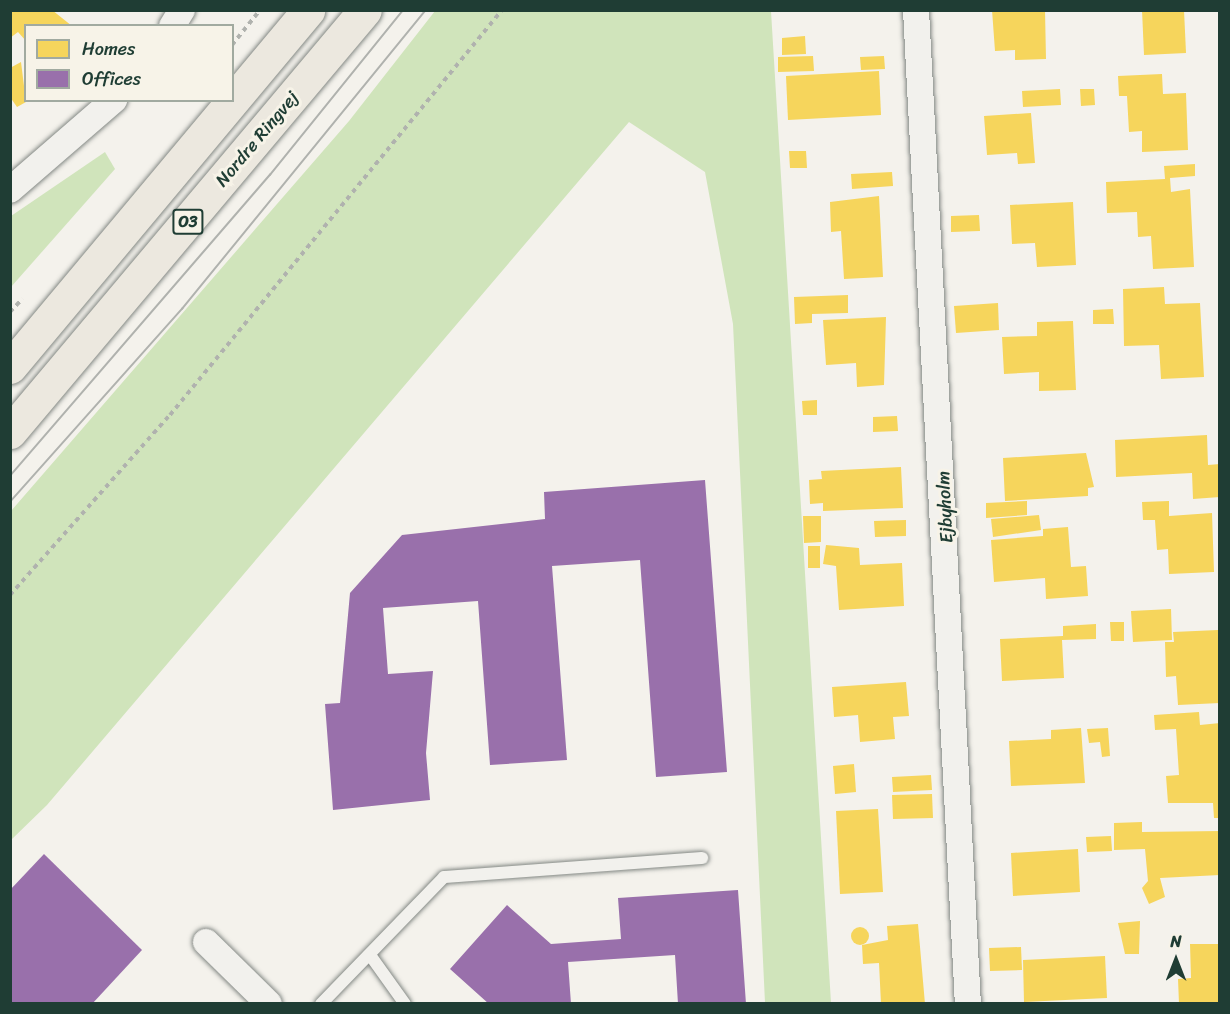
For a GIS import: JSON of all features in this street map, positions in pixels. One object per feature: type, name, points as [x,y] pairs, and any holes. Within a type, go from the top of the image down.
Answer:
[{"type":"main road","name":"O3","points":[[234,99],[308,10]]},
{"type":"main road","name":"Nordre Ringvej","points":[[10,432],[365,10]]},
{"type":"main road","name":"O3","points":[[10,367],[231,102]]},
{"type":"street","points":[[173,24],[182,10]]},
{"type":"street","name":"Ejbyholm","points":[[916,10],[968,1004]]},
{"type":"street","points":[[10,190],[112,102]]},
{"type":"street","points":[[206,942],[269,1004]]},
{"type":"lane","points":[[321,1004],[444,877],[702,858]]},
{"type":"lane","points":[[370,955],[405,1004]]},
{"type":"path","points":[[234,43],[261,10]]},
{"type":"path","points":[[10,595],[170,415],[502,10]]},
{"type":"green space","points":[[435,11],[771,11],[831,1003],[765,1003],[733,324],[705,172],[629,122],[47,805],[11,840],[11,511],[349,121]]},
{"type":"green space","points":[[105,152],[115,169],[11,287],[11,216]]},
{"type":"building: Homes","points":[[10,10],[52,10],[70,24],[24,24],[24,39],[18,32],[10,38]]},
{"type":"building: Homes","points":[[992,10],[1045,10],[1046,59],[1015,60],[1015,50],[995,51]]},
{"type":"building: Homes","points":[[1142,10],[1184,10],[1186,53],[1144,55]]},
{"type":"building: Homes","points":[[805,36],[806,54],[782,55],[782,38]]},
{"type":"building: Homes","points":[[813,56],[814,71],[778,72],[778,57]]},
{"type":"building: Homes","points":[[884,56],[885,69],[861,70],[860,57]]},
{"type":"building: Homes","points":[[21,62],[24,102],[26,102],[17,107],[10,97],[10,68]]},
{"type":"building: Homes","points":[[879,71],[881,115],[788,120],[786,76]]},
{"type":"building: Homes","points":[[1162,74],[1163,94],[1186,93],[1188,150],[1142,152],[1142,131],[1129,132],[1127,96],[1119,96],[1118,76]]},
{"type":"building: Homes","points":[[1060,89],[1061,105],[1023,107],[1022,91]]},
{"type":"building: Homes","points":[[1080,89],[1094,89],[1095,105],[1081,106]]},
{"type":"building: Homes","points":[[1031,113],[1035,163],[1018,164],[1017,153],[987,155],[984,116]]},
{"type":"building: Homes","points":[[789,151],[806,151],[807,168],[790,168]]},
{"type":"building: Homes","points":[[1195,164],[1195,176],[1170,178],[1171,192],[1190,189],[1194,267],[1153,269],[1151,236],[1138,237],[1137,212],[1107,213],[1106,182],[1165,179],[1164,166]]},
{"type":"building: Homes","points":[[892,172],[893,186],[852,189],[851,174]]},
{"type":"building: Homes","points":[[879,196],[883,277],[844,279],[841,231],[831,232],[830,202]]},
{"type":"building: Homes","points":[[1073,202],[1076,265],[1037,267],[1035,243],[1012,244],[1010,205]]},
{"type":"building: Homes","points":[[979,215],[980,231],[951,232],[951,216]]},
{"type":"building: Homes","points":[[1164,287],[1165,304],[1200,303],[1204,377],[1161,379],[1159,345],[1124,346],[1123,289]]},
{"type":"building: Homes","points":[[848,295],[848,313],[812,314],[812,323],[795,324],[794,297]]},
{"type":"building: Homes","points":[[998,303],[999,330],[956,333],[954,306]]},
{"type":"building: Homes","points":[[1113,309],[1114,324],[1093,324],[1093,310]]},
{"type":"building: Homes","points":[[886,317],[884,385],[857,387],[856,363],[826,365],[823,320]]},
{"type":"building: Homes","points":[[1073,321],[1076,390],[1039,391],[1039,372],[1004,374],[1002,337],[1037,336],[1037,322]]},
{"type":"building: Homes","points":[[817,400],[817,415],[803,415],[802,401]]},
{"type":"building: Homes","points":[[897,416],[898,431],[873,432],[873,417]]},
{"type":"building: Homes","points":[[1207,435],[1208,465],[1220,464],[1220,497],[1193,499],[1192,473],[1116,477],[1115,440]]},
{"type":"building: Homes","points":[[1086,453],[1094,487],[1088,488],[1088,496],[1005,501],[1003,458]]},
{"type":"building: Homes","points":[[901,467],[903,508],[823,511],[823,503],[810,504],[809,480],[822,479],[821,471]]},
{"type":"building: Homes","points":[[1027,501],[1027,515],[986,518],[986,503]]},
{"type":"building: Homes","points":[[1169,501],[1169,516],[1212,513],[1214,572],[1169,574],[1168,549],[1157,550],[1155,520],[1143,520],[1142,502]]},
{"type":"building: Homes","points":[[1039,515],[1041,530],[993,537],[991,519]]},
{"type":"building: Homes","points":[[803,516],[821,516],[821,542],[804,543]]},
{"type":"building: Homes","points":[[906,520],[906,536],[875,537],[874,521]]},
{"type":"building: Homes","points":[[1068,527],[1071,567],[1086,566],[1088,596],[1046,599],[1045,578],[994,582],[991,540],[1043,536],[1043,529]]},
{"type":"building: Homes","points":[[826,545],[859,548],[860,565],[902,563],[904,606],[839,610],[836,566],[823,564]]},
{"type":"building: Homes","points":[[808,546],[820,546],[820,568],[808,568]]},
{"type":"building: Homes","points":[[1171,609],[1172,640],[1133,642],[1131,611]]},
{"type":"building: Homes","points":[[1110,622],[1124,622],[1124,641],[1111,641]]},
{"type":"building: Homes","points":[[1096,624],[1096,639],[1062,640],[1064,678],[1002,681],[1000,639],[1063,636],[1063,626]]},
{"type":"building: Homes","points":[[1218,630],[1220,703],[1178,705],[1176,676],[1166,677],[1165,642],[1174,642],[1173,632]]},
{"type":"building: Homes","points":[[906,682],[909,716],[893,717],[895,739],[860,742],[858,715],[834,717],[832,687]]},
{"type":"building: Homes","points":[[1199,712],[1200,725],[1220,723],[1220,818],[1214,818],[1213,803],[1168,803],[1166,776],[1179,775],[1176,729],[1155,730],[1154,715]]},
{"type":"building: Homes","points":[[1081,728],[1085,783],[1011,786],[1009,741],[1051,739],[1051,730]]},
{"type":"building: Homes","points":[[1108,728],[1110,756],[1102,757],[1100,742],[1089,743],[1087,729]]},
{"type":"building: Homes","points":[[854,764],[856,792],[835,794],[833,766]]},
{"type":"building: Homes","points":[[931,775],[932,790],[893,792],[892,777]]},
{"type":"building: Homes","points":[[932,794],[933,818],[893,819],[892,795]]},
{"type":"building: Homes","points":[[878,809],[883,892],[840,894],[836,811]]},
{"type":"building: Homes","points":[[1142,822],[1142,832],[1220,831],[1220,875],[1160,878],[1165,897],[1149,904],[1142,888],[1148,881],[1145,849],[1114,850],[1114,823]]},
{"type":"building: Homes","points":[[1111,836],[1112,851],[1087,852],[1086,837]]},
{"type":"building: Homes","points":[[1078,849],[1080,892],[1013,896],[1011,853]]},
{"type":"building: Homes","points":[[1140,921],[1139,954],[1125,954],[1118,923]]},
{"type":"building: Homes","points":[[918,924],[925,1004],[881,1004],[879,963],[863,964],[862,945],[888,940],[887,926]]},
{"type":"building: Homes","points":[[856,927],[864,927],[869,932],[867,943],[856,945],[851,940],[851,932]]},
{"type":"building: Homes","points":[[1190,944],[1220,944],[1220,1004],[1179,1004],[1178,979],[1191,978]]},
{"type":"building: Homes","points":[[1021,947],[1022,970],[990,971],[989,948]]},
{"type":"building: Homes","points":[[1105,956],[1107,998],[1024,1002],[1023,960]]},
{"type":"building: Offices","points":[[705,480],[727,772],[656,777],[640,560],[552,566],[567,760],[490,765],[478,601],[383,608],[388,674],[433,671],[426,753],[430,800],[333,810],[325,704],[340,703],[350,593],[402,535],[545,519],[544,492]]},
{"type":"building: Offices","points":[[44,854],[142,950],[92,1004],[10,1004],[10,890]]},
{"type":"building: Offices","points":[[738,890],[746,1004],[678,1004],[675,955],[568,962],[571,1004],[489,1004],[450,969],[507,905],[551,944],[621,939],[618,898]]},
{"type":"tram line","points":[[10,476],[270,175],[403,10]]},
{"type":"tram line","points":[[10,502],[182,309],[426,10]]}]
